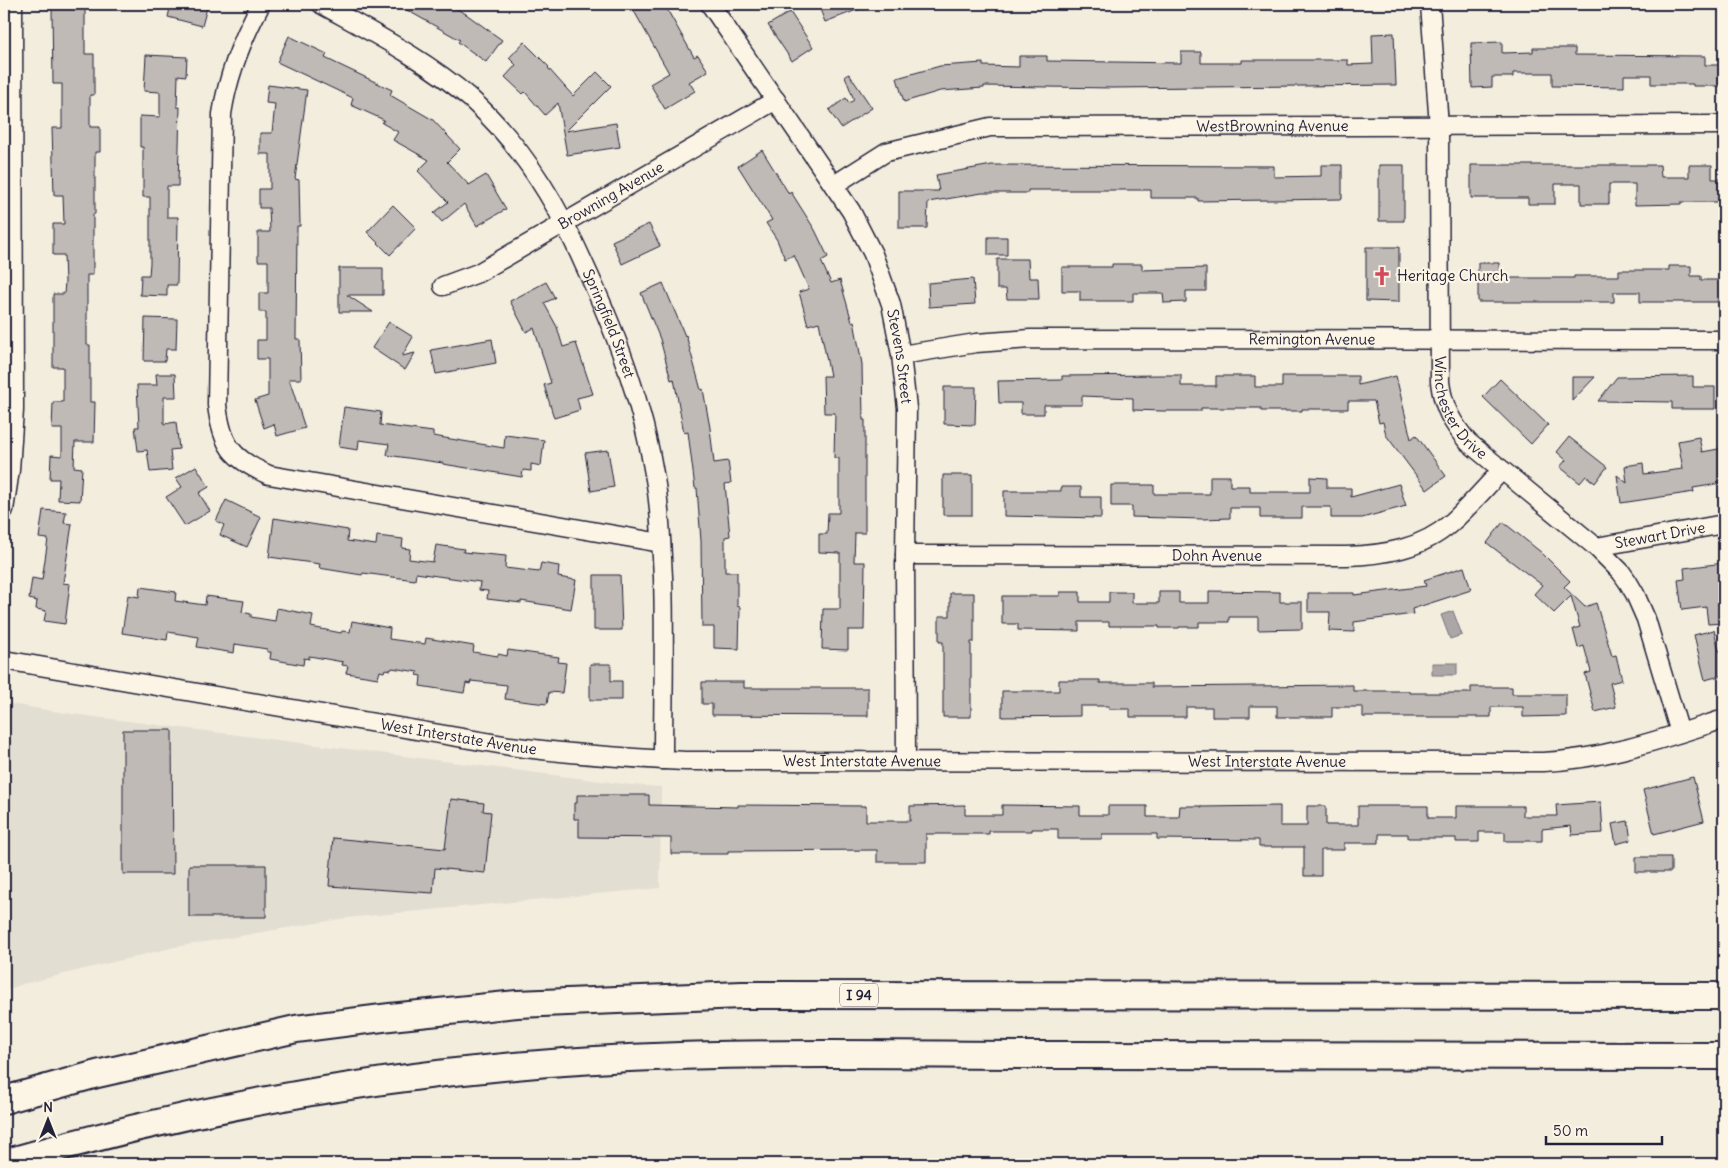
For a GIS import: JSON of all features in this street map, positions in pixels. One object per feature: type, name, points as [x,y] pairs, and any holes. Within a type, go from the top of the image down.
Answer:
[{"type":"highway","name":"I 94","points":[[4,1100],[97,1074],[296,1029],[516,1004],[742,995],[1724,996]]},
{"type":"highway","points":[[4,1163],[82,1141],[190,1115],[318,1091],[444,1073],[610,1059],[778,1055],[1724,1056]]},
{"type":"street","points":[[4,510],[10,470],[14,410],[9,155],[13,4]]},
{"type":"street","points":[[261,4],[235,58],[225,94],[222,114],[218,405],[220,425],[225,442],[235,454],[250,466],[270,475],[661,543]]},
{"type":"street","name":"Springfield Street","points":[[321,4],[409,53],[471,99],[487,115],[518,151],[565,224],[600,298],[636,395],[656,481],[661,543],[664,626],[663,760]]},
{"type":"street","name":"Winchester Drive","points":[[1430,4],[1439,126],[1440,382],[1442,398],[1447,413],[1456,428],[1468,442],[1596,547],[1621,572],[1636,594],[1646,619],[1680,733]]},
{"type":"street","name":"Stevens Street","points":[[718,7],[776,100],[834,184],[862,231],[883,279],[898,330],[907,408],[905,555],[906,761]]},
{"type":"street","name":"Browning Avenue","points":[[443,286],[478,273],[776,100]]},
{"type":"street","name":"WestBrowning Avenue","points":[[834,184],[886,152],[990,127],[1724,125]]},
{"type":"street","name":"Remington Avenue","points":[[901,355],[976,343],[1030,339],[1724,340]]},
{"type":"street","name":"Dohn Avenue","points":[[905,555],[1346,556],[1389,552],[1412,546],[1431,537],[1450,524],[1502,470]]},
{"type":"street","name":"Stewart Drive","points":[[1596,547],[1724,524]]},
{"type":"street","name":"West Interstate Avenue","points":[[4,660],[510,746],[552,752],[663,760],[1543,762],[1581,759],[1601,755],[1724,719]]},
{"type":"shaded area","points":[[1453,611],[1462,635],[1450,639],[1441,615]]},
{"type":"shaded area","points":[[1432,663],[1457,663],[1457,675],[1432,675]]},
{"type":"shaded area","points":[[4,703],[72,714],[632,785],[661,787],[660,888],[346,918],[175,947],[23,984],[4,991]]},
{"type":"building","points":[[61,4],[85,4],[85,54],[94,54],[94,95],[90,95],[90,127],[100,127],[100,152],[95,152],[93,275],[87,275],[87,345],[90,345],[90,402],[95,402],[94,442],[75,442],[74,467],[82,468],[80,501],[58,500],[59,479],[50,479],[51,455],[62,456],[62,429],[52,429],[53,402],[63,402],[63,367],[53,367],[53,294],[64,294],[65,282],[64,255],[53,255],[53,224],[64,224],[63,195],[54,195],[52,128],[62,128],[62,84],[53,84],[52,8],[61,8]]},
{"type":"building","points":[[171,4],[208,4],[202,26],[168,17]]},
{"type":"building","points":[[396,4],[448,4],[466,14],[502,40],[486,62],[458,42],[460,40]]},
{"type":"building","points":[[630,4],[664,4],[694,57],[698,55],[708,71],[689,82],[695,91],[665,109],[650,84],[669,73]]},
{"type":"building","points":[[818,4],[869,4],[870,5],[825,22]]},
{"type":"building","points":[[790,12],[813,47],[792,61],[768,25]]},
{"type":"building","points":[[1394,33],[1396,85],[1112,88],[984,86],[984,88],[940,91],[904,102],[897,78],[940,66],[983,63],[983,66],[1019,67],[1019,56],[1047,56],[1047,61],[1181,63],[1181,52],[1201,52],[1201,63],[1242,63],[1242,60],[1348,60],[1348,65],[1373,64],[1372,34]]},
{"type":"building","points":[[289,36],[327,54],[325,58],[392,90],[390,95],[433,120],[460,149],[447,162],[469,185],[486,175],[506,209],[477,226],[464,204],[442,222],[434,213],[448,202],[418,171],[429,160],[393,140],[398,132],[382,123],[384,120],[351,105],[353,98],[277,62]]},
{"type":"building","points":[[524,42],[549,67],[573,96],[597,72],[611,86],[566,131],[616,123],[620,147],[567,155],[558,103],[545,115],[525,92],[523,94],[505,77],[516,65],[509,58]]},
{"type":"building","points":[[1502,42],[1502,53],[1533,52],[1533,48],[1575,48],[1575,55],[1705,56],[1705,65],[1724,65],[1724,86],[1651,84],[1651,75],[1624,75],[1624,87],[1552,86],[1552,73],[1513,73],[1513,77],[1492,77],[1492,87],[1472,88],[1471,43]]},
{"type":"building","points":[[146,55],[187,57],[186,76],[178,75],[177,107],[180,107],[178,186],[167,186],[167,217],[178,217],[177,285],[167,285],[167,296],[140,295],[141,275],[149,275],[150,197],[143,197],[143,147],[140,147],[140,116],[160,117],[160,92],[144,91]]},
{"type":"building","points":[[849,74],[872,108],[841,128],[829,110],[846,98],[849,103],[854,100],[845,76]]},
{"type":"building","points":[[268,85],[307,90],[295,179],[299,180],[300,226],[297,226],[296,339],[300,339],[301,379],[289,379],[305,428],[277,436],[274,424],[264,428],[255,400],[268,396],[268,359],[257,359],[257,340],[266,340],[266,312],[259,312],[259,293],[268,293],[268,261],[258,261],[258,232],[270,232],[269,208],[259,208],[259,189],[270,189],[270,154],[260,154],[260,133],[272,133],[275,104],[266,103]]},
{"type":"building","points":[[762,150],[789,194],[791,192],[815,230],[828,257],[821,261],[831,283],[840,280],[852,322],[854,321],[862,364],[863,420],[865,420],[865,533],[855,533],[854,562],[865,562],[864,630],[848,630],[848,650],[822,649],[823,609],[840,609],[840,553],[819,552],[819,534],[827,534],[828,513],[839,513],[839,458],[834,458],[835,413],[824,413],[823,376],[830,376],[819,322],[808,325],[799,292],[809,289],[794,255],[785,259],[777,240],[766,223],[772,220],[738,166]]},
{"type":"building","points":[[992,165],[1274,166],[1274,177],[1321,176],[1321,165],[1342,165],[1342,199],[1198,201],[1198,198],[1151,198],[1151,190],[1028,190],[1028,193],[982,193],[928,202],[927,228],[899,228],[899,191],[939,191],[936,175]]},
{"type":"building","points":[[1379,165],[1404,165],[1404,221],[1379,221]]},
{"type":"building","points":[[1471,165],[1660,165],[1661,177],[1689,177],[1689,165],[1712,165],[1712,179],[1724,179],[1724,202],[1635,205],[1635,184],[1609,184],[1609,204],[1581,204],[1581,184],[1555,184],[1555,204],[1528,204],[1528,198],[1471,198]]},
{"type":"building","points":[[393,205],[416,228],[390,255],[367,232]]},
{"type":"building","points":[[649,224],[660,246],[622,264],[612,241]]},
{"type":"building","points":[[988,237],[1007,237],[1007,255],[988,255]]},
{"type":"building","points":[[1366,247],[1399,247],[1399,302],[1366,301]]},
{"type":"building","points":[[997,259],[1028,259],[1029,278],[1038,278],[1039,299],[1007,299],[1006,289],[997,289]]},
{"type":"building","points":[[1478,263],[1499,263],[1499,278],[1619,276],[1619,270],[1669,270],[1669,266],[1691,266],[1691,276],[1701,276],[1701,280],[1724,280],[1724,302],[1640,302],[1640,292],[1614,292],[1614,302],[1478,302]]},
{"type":"building","points":[[1112,264],[1142,264],[1142,270],[1206,268],[1206,291],[1186,291],[1186,302],[1164,303],[1163,293],[1133,293],[1133,301],[1080,301],[1080,291],[1062,291],[1062,267],[1112,267]]},
{"type":"building","points":[[339,268],[383,268],[383,295],[347,295],[373,312],[339,312]]},
{"type":"building","points":[[973,279],[975,304],[929,307],[928,283]]},
{"type":"building","points":[[546,282],[555,298],[544,303],[557,327],[563,347],[576,343],[593,394],[577,398],[580,410],[554,418],[544,385],[551,383],[534,328],[526,332],[510,301]]},
{"type":"building","points":[[663,283],[686,335],[701,390],[703,389],[714,463],[728,461],[731,483],[725,484],[730,536],[725,537],[725,572],[737,572],[737,606],[740,607],[739,649],[714,648],[714,627],[702,627],[701,541],[697,488],[695,488],[688,432],[684,433],[674,379],[671,380],[660,339],[641,293]]},
{"type":"building","points":[[145,318],[177,319],[176,349],[166,349],[165,361],[144,361]]},
{"type":"building","points":[[389,322],[413,337],[402,356],[415,353],[405,370],[372,348]]},
{"type":"building","points":[[492,339],[496,363],[436,374],[431,350]]},
{"type":"building","points":[[156,374],[175,374],[176,397],[164,397],[164,424],[176,422],[179,449],[170,450],[172,470],[150,472],[147,450],[138,451],[135,427],[139,427],[137,385],[157,385]]},
{"type":"building","points":[[1181,375],[1181,386],[1216,386],[1216,376],[1255,376],[1255,387],[1282,387],[1282,376],[1358,376],[1358,385],[1396,376],[1411,439],[1416,435],[1446,476],[1427,490],[1386,435],[1383,422],[1379,423],[1374,401],[1348,401],[1348,409],[1261,411],[1261,408],[1201,408],[1201,411],[1162,411],[1133,410],[1133,398],[1082,396],[1082,405],[1044,405],[1044,414],[1021,414],[1021,403],[999,403],[998,381],[1062,380],[1062,376]]},
{"type":"building","points":[[1693,376],[1693,387],[1715,387],[1715,409],[1672,409],[1672,402],[1598,401],[1617,377]]},
{"type":"building","points":[[1572,377],[1595,377],[1572,401]]},
{"type":"building","points":[[1500,379],[1548,425],[1531,444],[1483,397]]},
{"type":"building","points":[[944,387],[976,387],[975,425],[944,424]]},
{"type":"building","points":[[344,407],[381,412],[380,425],[433,432],[433,436],[504,448],[505,435],[544,440],[541,466],[531,464],[531,471],[523,470],[522,477],[387,455],[389,444],[359,440],[358,450],[339,447]]},
{"type":"building","points":[[1569,437],[1607,467],[1595,483],[1586,476],[1580,483],[1560,467],[1566,460],[1557,452]]},
{"type":"building","points":[[1699,437],[1702,452],[1724,448],[1724,483],[1693,488],[1694,492],[1621,503],[1617,475],[1627,483],[1625,466],[1643,463],[1644,474],[1683,469],[1678,441]]},
{"type":"building","points":[[608,450],[614,487],[591,491],[585,453]]},
{"type":"building","points":[[196,466],[209,487],[199,493],[210,511],[185,526],[166,497],[182,487],[176,478]]},
{"type":"building","points":[[943,475],[972,475],[972,515],[943,515]]},
{"type":"building","points":[[1210,476],[1230,476],[1230,486],[1250,486],[1250,492],[1310,492],[1310,477],[1327,478],[1327,488],[1351,488],[1351,497],[1399,484],[1406,506],[1362,518],[1331,518],[1331,507],[1302,507],[1302,518],[1260,518],[1260,508],[1230,508],[1230,518],[1202,519],[1132,517],[1132,506],[1111,506],[1111,485],[1154,485],[1154,494],[1210,494]]},
{"type":"building","points":[[1061,487],[1081,487],[1081,497],[1101,497],[1101,518],[1004,516],[1004,491],[1061,491]]},
{"type":"building","points":[[226,500],[261,517],[247,547],[220,535],[224,525],[216,521]]},
{"type":"building","points":[[43,510],[66,512],[64,523],[72,524],[63,583],[70,584],[65,624],[44,621],[46,611],[36,609],[37,601],[29,599],[32,578],[42,580],[48,539],[39,538]]},
{"type":"building","points":[[274,518],[348,530],[347,541],[376,545],[377,536],[403,539],[402,548],[410,549],[409,559],[433,562],[436,545],[464,549],[463,552],[506,556],[505,568],[539,572],[541,563],[559,566],[558,577],[576,580],[571,609],[521,601],[521,603],[487,599],[488,591],[479,590],[480,582],[416,573],[415,580],[363,573],[362,575],[319,568],[320,564],[269,557]]},
{"type":"building","points":[[1503,522],[1542,553],[1570,581],[1564,587],[1585,607],[1596,603],[1612,656],[1616,655],[1622,680],[1610,683],[1616,707],[1595,712],[1585,674],[1591,672],[1584,646],[1578,648],[1573,629],[1580,627],[1571,596],[1554,613],[1534,594],[1542,585],[1487,543]]},
{"type":"building","points":[[1724,563],[1724,623],[1708,624],[1706,607],[1682,610],[1678,580],[1685,579],[1684,568]]},
{"type":"building","points":[[1464,567],[1471,590],[1412,609],[1413,614],[1354,622],[1354,632],[1329,631],[1330,612],[1308,612],[1308,593],[1354,593],[1354,595],[1426,586],[1424,580]]},
{"type":"building","points":[[594,575],[620,575],[622,630],[594,630]]},
{"type":"building","points":[[140,587],[176,592],[175,601],[205,605],[206,596],[244,601],[242,612],[251,614],[251,617],[275,621],[277,608],[313,615],[311,627],[341,633],[342,631],[350,632],[352,621],[390,628],[389,639],[425,644],[426,638],[474,646],[473,652],[498,656],[498,654],[507,656],[508,650],[559,657],[558,662],[566,663],[562,693],[549,692],[547,704],[505,699],[507,685],[471,681],[470,684],[466,683],[464,693],[420,686],[421,676],[417,675],[418,672],[392,668],[391,670],[385,669],[384,672],[380,671],[378,678],[346,673],[348,666],[342,665],[343,662],[315,657],[309,656],[309,659],[304,658],[303,665],[270,659],[271,652],[267,652],[267,649],[235,644],[234,653],[197,647],[199,637],[168,632],[167,640],[122,633],[128,595],[139,597]]},
{"type":"building","points":[[1209,591],[1280,592],[1280,602],[1302,602],[1302,629],[1258,630],[1258,617],[1229,617],[1229,622],[1199,622],[1199,627],[1179,628],[1109,626],[1109,622],[1079,622],[1079,631],[1018,630],[1018,624],[1002,624],[1002,596],[1060,596],[1060,592],[1080,592],[1080,602],[1109,602],[1109,592],[1132,592],[1132,603],[1159,603],[1159,592],[1179,592],[1179,603],[1209,603]]},
{"type":"building","points":[[950,593],[974,593],[974,642],[971,642],[971,717],[943,717],[943,642],[939,642],[939,616],[950,616]]},
{"type":"building","points":[[1714,630],[1719,651],[1724,650],[1724,675],[1705,680],[1694,635]]},
{"type":"building","points":[[590,664],[611,664],[611,681],[622,681],[622,700],[590,700]]},
{"type":"building","points":[[1059,680],[1100,680],[1100,683],[1152,683],[1152,687],[1353,685],[1353,691],[1409,691],[1409,693],[1471,693],[1471,687],[1512,687],[1512,694],[1566,694],[1566,716],[1523,717],[1523,707],[1491,707],[1491,717],[1363,717],[1363,707],[1332,707],[1332,717],[1277,717],[1277,706],[1250,706],[1250,717],[1212,717],[1212,707],[1186,707],[1186,717],[1130,717],[1130,709],[1109,709],[1109,706],[1080,706],[1080,716],[1002,717],[1002,691],[1059,691]]},
{"type":"building","points":[[702,682],[744,682],[744,688],[868,688],[868,716],[712,715],[712,704],[702,704]]},
{"type":"building","points":[[123,730],[172,730],[173,874],[123,874]]},
{"type":"building","points":[[1693,777],[1704,821],[1654,834],[1643,790]]},
{"type":"building","points":[[577,795],[649,795],[649,805],[738,807],[738,805],[866,806],[866,821],[910,821],[910,806],[965,805],[965,815],[1002,815],[1002,805],[1080,806],[1080,815],[1108,815],[1108,806],[1147,806],[1147,817],[1179,817],[1180,806],[1280,806],[1280,826],[1307,826],[1307,806],[1326,806],[1326,825],[1358,825],[1358,806],[1428,806],[1428,818],[1456,818],[1456,806],[1523,806],[1523,816],[1557,816],[1556,805],[1601,802],[1603,833],[1572,835],[1571,826],[1542,829],[1542,841],[1505,841],[1505,832],[1479,832],[1479,842],[1456,842],[1456,838],[1408,838],[1408,834],[1379,834],[1379,843],[1344,843],[1344,850],[1321,850],[1321,876],[1304,876],[1304,847],[1259,847],[1259,840],[1157,839],[1157,834],[1102,834],[1102,839],[1058,839],[1058,829],[989,831],[989,834],[926,834],[926,862],[877,862],[877,850],[728,851],[728,854],[671,854],[671,838],[579,837],[579,819],[574,819],[574,803],[577,803]]},
{"type":"building","points":[[451,799],[484,803],[483,811],[491,812],[485,873],[435,868],[433,893],[329,886],[333,838],[445,849]]},
{"type":"building","points":[[1628,821],[1631,840],[1616,844],[1612,824]]},
{"type":"building","points":[[1636,857],[1671,857],[1671,872],[1636,872]]},
{"type":"building","points":[[189,865],[266,865],[266,917],[189,917]]},
{"type":"place","name":"Heritage Church","points":[[1382,276]]}]
